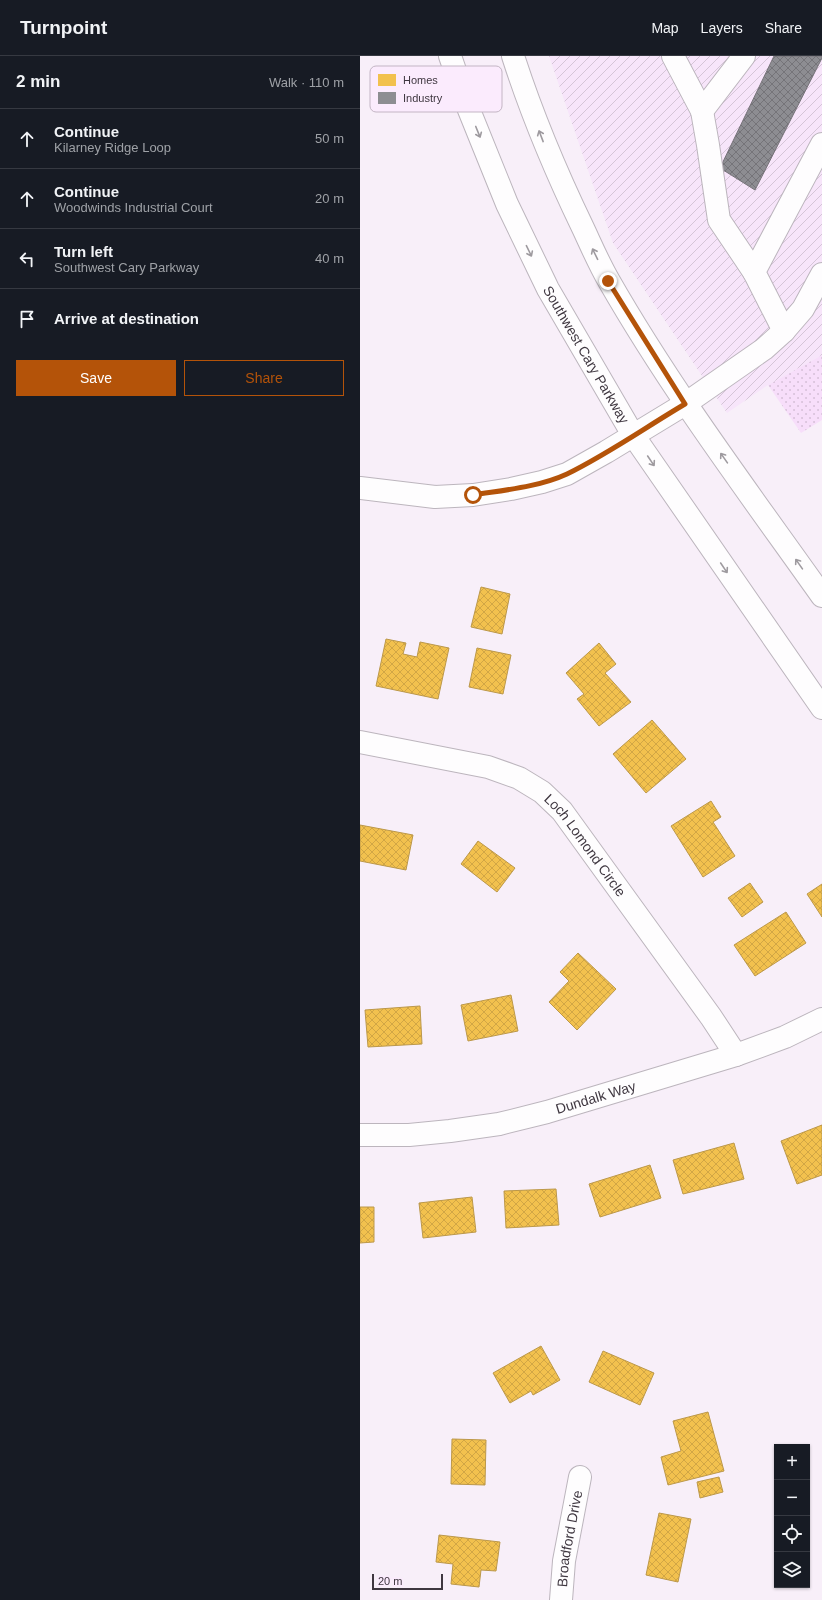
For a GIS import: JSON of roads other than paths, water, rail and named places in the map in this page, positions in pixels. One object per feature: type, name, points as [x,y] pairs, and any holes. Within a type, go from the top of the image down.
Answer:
[{"type":"street","name":"Southwest Cary Parkway","points":[[450,56],[453,66]]},
{"type":"street","points":[[513,56],[544,144],[608,281],[685,404],[822,596]]},
{"type":"street","points":[[673,56],[702,111],[719,220],[754,272],[784,331]]},
{"type":"street","points":[[702,111],[744,56]]},
{"type":"street","name":"Southwest Cary Parkway","points":[[470,112],[507,204],[548,289],[633,435],[822,708]]},
{"type":"street","points":[[754,272],[822,144]]},
{"type":"street","points":[[360,488],[435,497],[473,495],[511,489],[542,482],[567,474],[685,404],[764,349],[784,331],[803,309],[822,274]]},
{"type":"street","name":"Loch Lomond Circle","points":[[360,742],[488,768],[519,778],[542,792],[562,811],[711,1017],[736,1055]]},
{"type":"street","name":"Dundalk Way","points":[[360,1135],[416,1134],[450,1131],[499,1124],[547,1112],[736,1055],[785,1036],[822,1019]]},
{"type":"street","name":"Broadford Drive","points":[[561,1600],[564,1561],[580,1477]]}]
